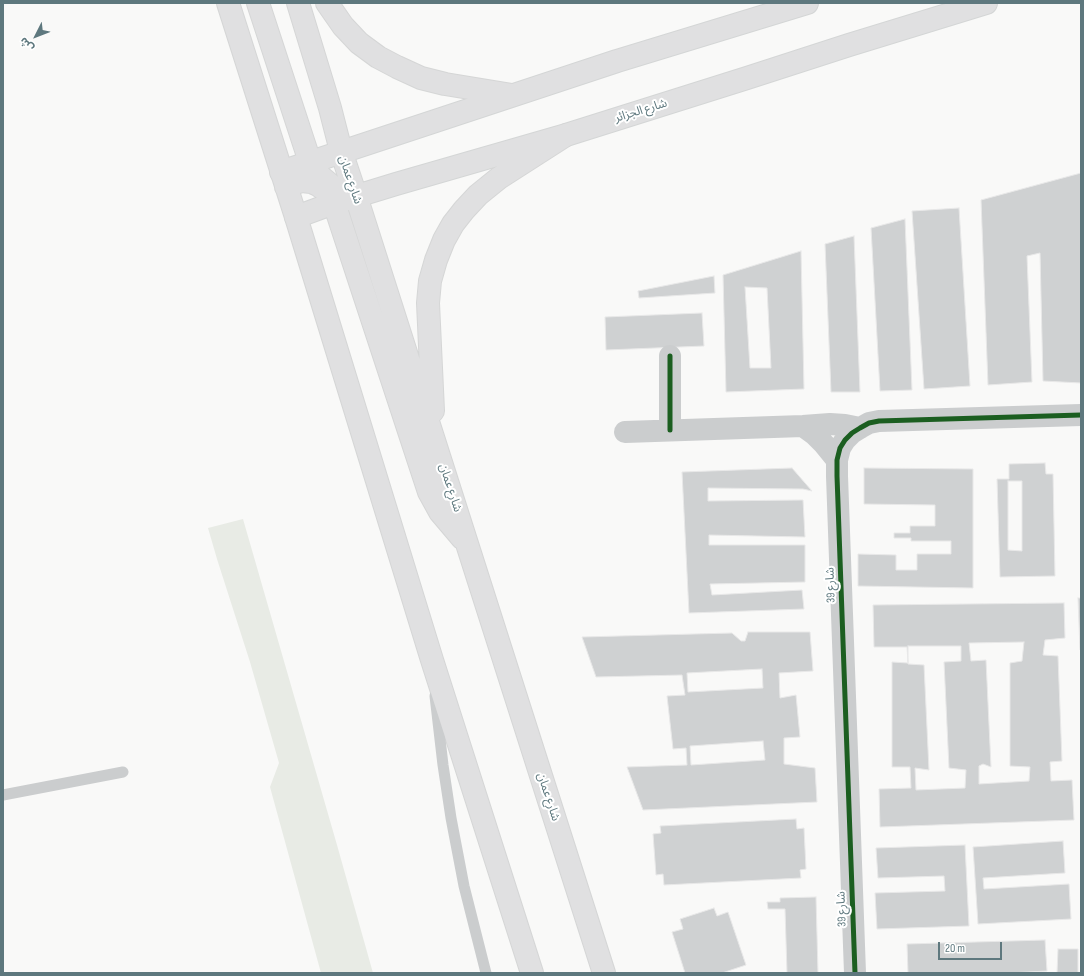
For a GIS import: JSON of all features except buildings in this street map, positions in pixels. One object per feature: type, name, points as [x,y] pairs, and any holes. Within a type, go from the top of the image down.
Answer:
[{"type":"main road","points":[[228,3],[296,217],[432,660],[532,973]]},
{"type":"main road","points":[[258,3],[310,162],[321,177],[335,188],[356,196]]},
{"type":"main road","name":"شارع عمان","points":[[298,3],[330,108],[340,152],[356,196],[604,973]]},
{"type":"main road","points":[[327,3],[343,26],[359,43],[378,57],[397,67],[421,78],[445,84],[512,95]]},
{"type":"main road","points":[[284,179],[310,162],[617,61],[807,3]]},
{"type":"main road","name":"شارع الجزائر","points":[[296,217],[356,196],[566,135],[986,3]]},
{"type":"main road","points":[[434,440],[428,303],[430,281],[444,240],[453,224],[478,195],[500,178],[566,135]]},
{"type":"main road","points":[[284,179],[294,183],[302,182],[314,184],[325,190],[334,203],[429,492],[440,512],[467,543]]},
{"type":"street","points":[[670,356],[670,430]]},
{"type":"street","name":"شارع 39","points":[[855,973],[838,500],[837,460],[840,448],[852,433],[869,423],[879,421],[1081,415]]},
{"type":"street","points":[[625,432],[830,424],[860,428]]},
{"type":"street","points":[[803,426],[814,434],[837,460]]},
{"type":"lane","points":[[432,660],[443,765],[451,818],[464,886],[486,973]]},
{"type":"lane","points":[[3,795],[123,772]]},
{"type":"shaded area","points":[[243,519],[373,973],[321,973],[270,787],[279,763],[250,662],[208,528]]},
{"type":"cycle path","points":[[670,356],[670,430]]},
{"type":"cycle path","points":[[855,973],[837,476],[837,460],[840,448],[852,433],[869,423],[879,421],[1081,415]]}]
